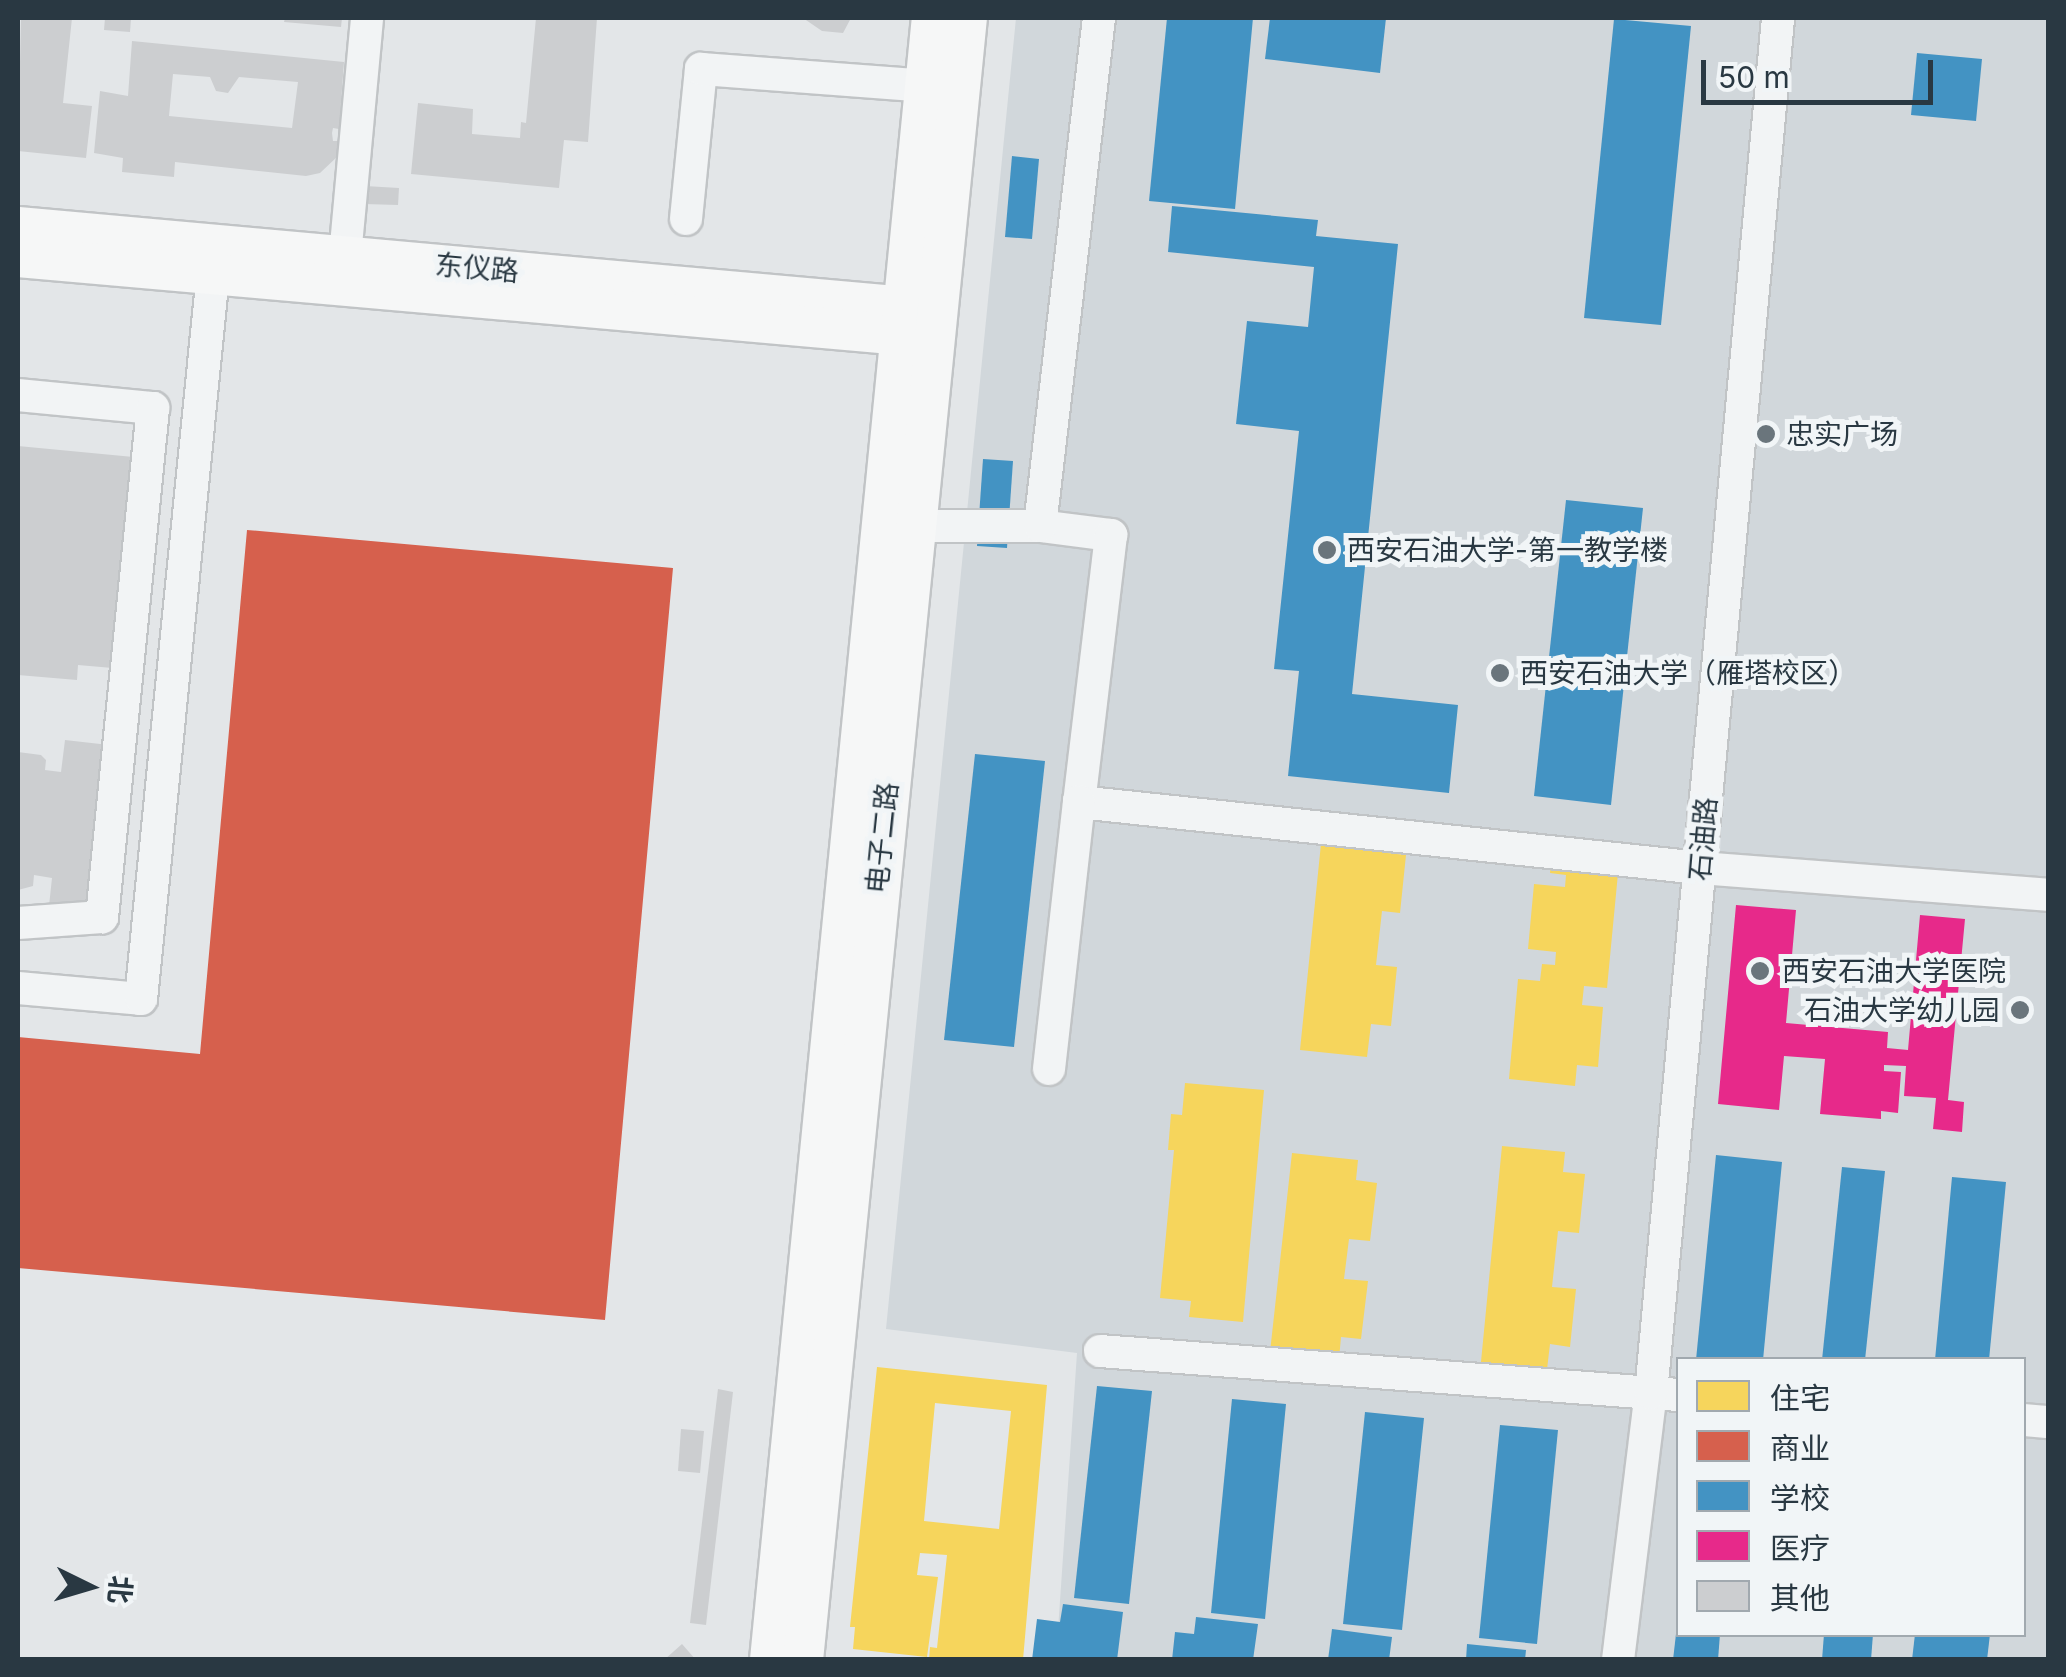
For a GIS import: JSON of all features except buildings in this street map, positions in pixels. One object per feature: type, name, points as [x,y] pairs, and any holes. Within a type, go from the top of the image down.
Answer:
[{"type":"main road","name":"电子二路","points":[[803,1660],[913,526],[925,86],[932,18]]},
{"type":"main road","name":"电子二路","points":[[770,1660],[918,323],[967,18]]},
{"type":"main road","name":"东仪路","points":[[18,227],[345,256],[918,323]]},
{"type":"main road","name":"东仪路","points":[[18,257],[918,323]]},
{"type":"street","points":[[345,256],[367,18]]},
{"type":"street","points":[[1040,526],[1099,18]]},
{"type":"street","name":"石油路","points":[[1618,1660],[1665,1394],[1700,868],[1778,18]]},
{"type":"street","points":[[686,219],[702,69],[925,86]]},
{"type":"street","points":[[18,988],[141,998],[213,274]]},
{"type":"street","points":[[18,395],[153,408],[102,917],[18,923]]},
{"type":"street","points":[[913,526],[1040,526],[1111,535],[1049,1069]]},
{"type":"street","points":[[1079,802],[1700,868],[2048,895]]},
{"type":"street","points":[[1100,1351],[1665,1394]]},
{"type":"shaded area","name":"西安石油大学（雁塔校区）","points":[[1016,18],[2048,18],[2048,1659],[1056,1659],[1077,1353],[886,1329]]},
{"type":"place","name":"忠实广场","points":[[1766,434]]},
{"type":"place","name":"西安石油大学-第一教学楼","points":[[1327,550]]},
{"type":"place","name":"西安石油大学（雁塔校区）","points":[[1500,673]]},
{"type":"place","name":"西安石油大学医院","points":[[1760,971]]},
{"type":"place","name":"石油大学幼儿园","points":[[2020,1010]]}]
